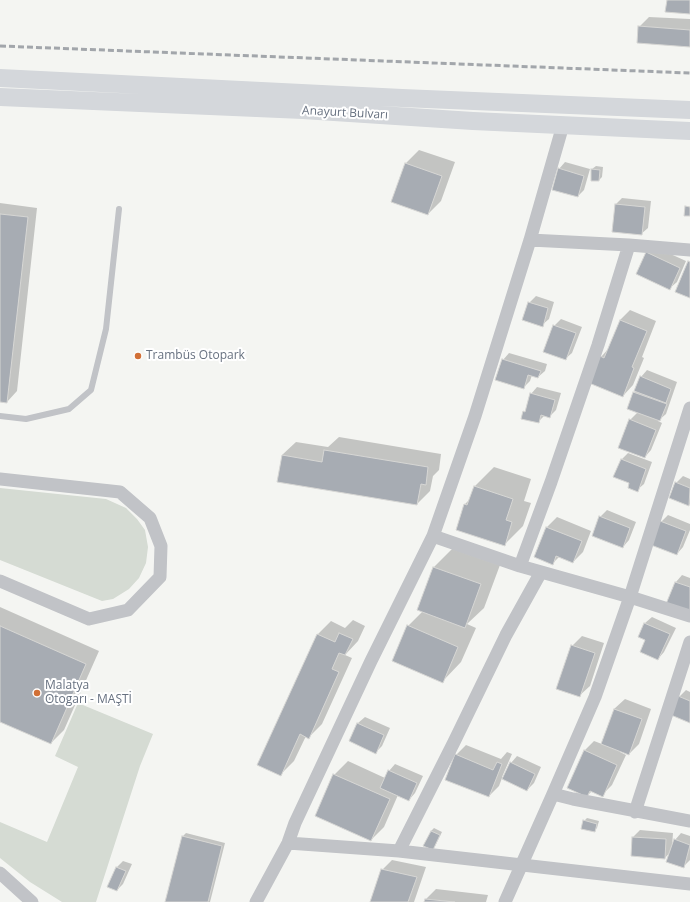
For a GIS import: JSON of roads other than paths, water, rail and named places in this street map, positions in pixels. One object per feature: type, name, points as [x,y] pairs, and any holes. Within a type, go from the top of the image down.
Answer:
[{"type":"main road","name":"Anayurt Bulvarı","points":[[0,78],[402,98],[690,110]]},
{"type":"main road","name":"Anayurt Bulvarı","points":[[0,97],[303,110],[690,131]]},
{"type":"street","points":[[256,902],[288,843],[295,823],[358,689],[433,536],[475,416],[530,240],[563,125]]},
{"type":"street","points":[[530,240],[690,250]]},
{"type":"street","points":[[520,566],[551,482],[593,359],[629,245]]},
{"type":"street","points":[[504,902],[596,697],[630,597],[690,408]]},
{"type":"street","points":[[0,479],[120,492],[150,518],[161,546],[160,577],[128,610],[88,619],[0,582]]},
{"type":"street","points":[[433,536],[520,566],[630,597],[690,616]]},
{"type":"street","points":[[399,851],[506,635],[541,572]]},
{"type":"street","points":[[636,812],[690,642]]},
{"type":"street","points":[[553,794],[636,812],[690,821]]},
{"type":"street","points":[[288,843],[399,851],[690,884]]},
{"type":"street","points":[[0,873],[32,902]]},
{"type":"lane","points":[[0,416],[26,419],[70,409],[91,390],[106,330],[119,209]]},
{"type":"railway","points":[[0,46],[690,73]]},
{"type":"place","name":"Trambüs Otopark","points":[[138,356]]},
{"type":"place","name":"Malatya Otogarı - MAŞTİ","points":[[37,693]]}]
